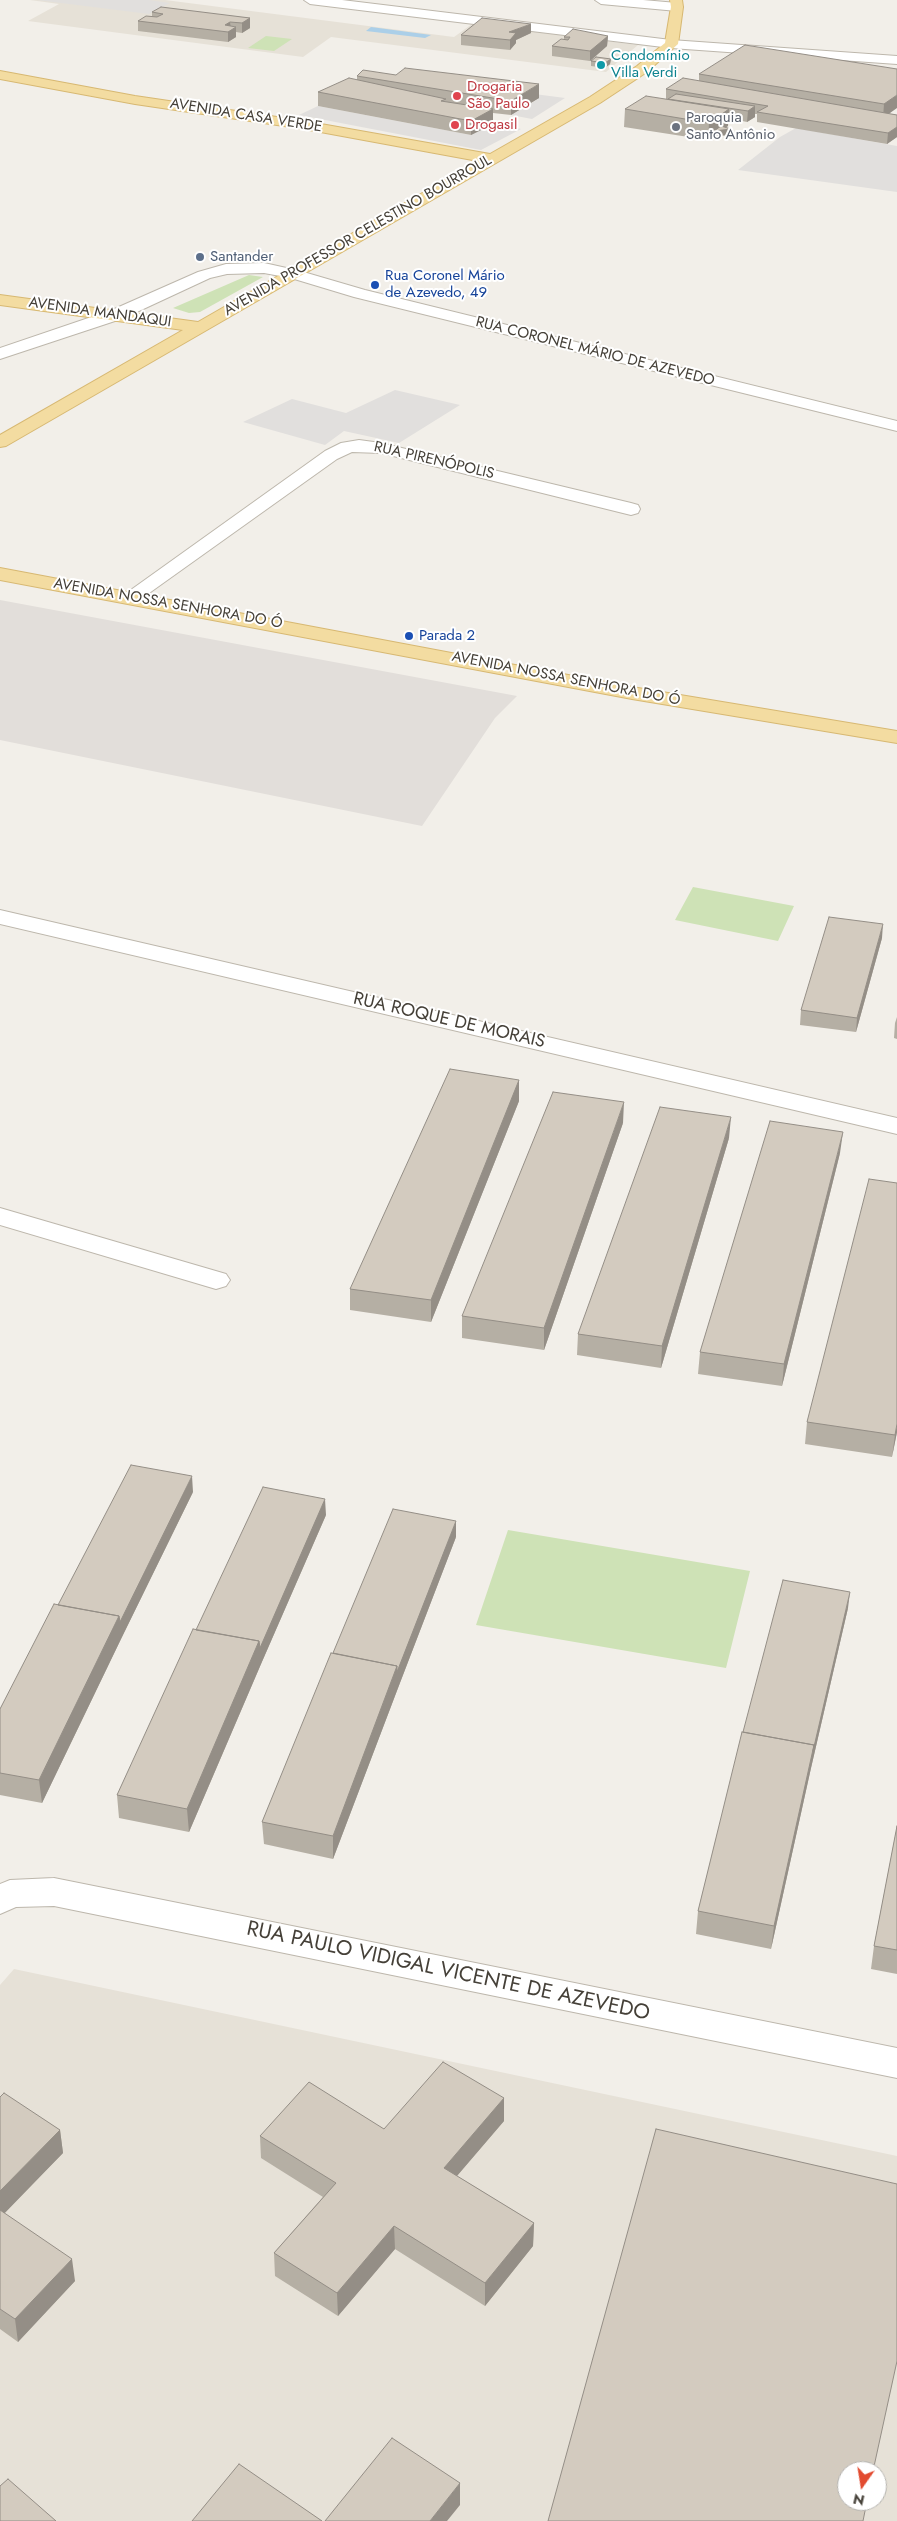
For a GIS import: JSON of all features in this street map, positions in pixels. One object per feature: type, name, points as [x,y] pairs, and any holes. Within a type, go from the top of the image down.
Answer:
[{"type":"main road","points":[[671,44],[676,4]]},
{"type":"main road","name":"AVENIDA PROFESSOR CELESTINO BOURROUL","points":[[0,442],[595,100],[642,69],[671,44]]},
{"type":"main road","name":"AVENIDA CASA VERDE","points":[[0,75],[135,100],[304,124],[492,159]]},
{"type":"main road","name":"AVENIDA MANDAQUI","points":[[0,300],[118,314],[201,328]]},
{"type":"main road","name":"AVENIDA NOSSA SENHORA DO Ó","points":[[0,574],[131,597],[632,693],[897,738]]},
{"type":"street","points":[[310,0],[671,44],[897,60]]},
{"type":"street","points":[[601,0],[676,4]]},
{"type":"street","name":"RUA CORONEL MÁRIO DE AZEVEDO","points":[[0,354],[118,314],[172,289],[226,269],[264,268],[294,274],[360,294],[897,426]]},
{"type":"street","name":"RUA PIRENÓPOLIS","points":[[131,597],[331,455],[347,447],[358,445],[381,448],[631,509]]},
{"type":"street","name":"RUA ROQUE DE MORAIS","points":[[0,917],[897,1126]]},
{"type":"street","points":[[0,1216],[216,1280]]},
{"type":"street","name":"RUA PAULO VIDIGAL VICENTE DE AZEVEDO","points":[[0,1900],[10,1894],[54,1892],[897,2063]]},
{"type":"shaded area","points":[[30,0],[165,0],[454,37],[472,24],[638,45],[606,72],[331,37],[303,57],[28,21],[59,4]]},
{"type":"shaded area","points":[[37,0],[149,0],[170,3],[149,14]]},
{"type":"shaded area","points":[[381,74],[565,98],[532,119],[511,115],[538,99]]},
{"type":"shaded area","points":[[318,106],[471,135],[495,123],[521,129],[481,150],[299,115]]},
{"type":"shaded area","points":[[796,128],[897,146],[897,192],[738,170],[780,137]]},
{"type":"shaded area","points":[[395,390],[460,405],[399,443],[344,431],[325,445],[243,422],[292,399],[346,413]]},
{"type":"shaded area","points":[[0,600],[517,696],[495,718],[422,826],[0,740]]},
{"type":"shaded area","points":[[14,1969],[897,2156],[897,2521],[13,2521],[0,2509],[0,1985]]},
{"type":"green space","points":[[266,36],[292,39],[274,51],[248,48]]},
{"type":"green space","points":[[249,275],[263,277],[200,312],[189,313],[173,308]]},
{"type":"green space","points":[[693,887],[794,906],[778,941],[675,920]]},
{"type":"green space","points":[[508,1530],[750,1571],[726,1668],[476,1625]]},
{"type":"water","points":[[371,27],[431,35],[425,38],[366,31]]},
{"type":"building","points":[[161,7],[250,18],[242,23],[230,22],[225,25],[236,27],[228,32],[138,21],[146,16],[157,17],[163,14],[152,12]]},
{"type":"building","points":[[482,18],[531,24],[509,32],[516,33],[510,40],[461,35]]},
{"type":"building","points":[[573,29],[608,36],[590,51],[552,46],[561,39],[568,40],[570,37],[564,37]]},
{"type":"building","points":[[745,45],[897,69],[897,95],[884,104],[699,74]]},
{"type":"building","points":[[596,57],[611,59],[605,63],[591,61]]},
{"type":"building","points":[[405,68],[539,84],[511,101],[357,76],[363,70],[396,75]]},
{"type":"building","points":[[349,78],[446,99],[441,101],[493,109],[471,121],[318,92]]},
{"type":"building","points":[[683,78],[897,115],[897,127],[888,133],[757,112],[768,106],[666,89]]},
{"type":"building","points":[[676,94],[755,106],[748,111],[668,99]]},
{"type":"building","points":[[646,96],[729,109],[709,123],[625,109]]},
{"type":"building","points":[[721,126],[731,129],[714,131]]},
{"type":"building","points":[[829,917],[883,924],[857,1018],[801,1010]]},
{"type":"building","points":[[450,1069],[519,1080],[431,1300],[350,1289]]},
{"type":"building","points":[[553,1092],[624,1102],[544,1328],[462,1316]]},
{"type":"building","points":[[660,1107],[731,1117],[662,1346],[578,1334]]},
{"type":"building","points":[[770,1121],[843,1132],[784,1364],[700,1352]]},
{"type":"building","points":[[869,1179],[897,1183],[897,1424],[895,1435],[807,1422]]},
{"type":"building","points":[[131,1465],[192,1476],[120,1622],[119,1616],[58,1605]]},
{"type":"building","points":[[263,1487],[325,1499],[260,1648],[259,1641],[196,1630]]},
{"type":"building","points":[[393,1509],[456,1521],[397,1672],[397,1666],[333,1653]]},
{"type":"building","points":[[783,1580],[850,1592],[813,1751],[814,1745],[743,1732]]},
{"type":"building","points":[[54,1604],[119,1616],[39,1780],[0,1773],[0,1709]]},
{"type":"building","points":[[193,1629],[259,1641],[187,1809],[117,1795]]},
{"type":"building","points":[[331,1653],[397,1666],[333,1836],[262,1822]]},
{"type":"building","points":[[742,1732],[814,1745],[774,1926],[698,1911]]},
{"type":"building","points":[[897,1826],[897,1950],[874,1946]]},
{"type":"building","points":[[443,2062],[504,2098],[444,2168],[534,2223],[485,2283],[394,2226],[337,2293],[274,2253],[336,2183],[260,2136],[309,2082],[384,2129]]},
{"type":"building","points":[[4,2093],[60,2130],[0,2191],[0,2097]]},
{"type":"building","points":[[656,2129],[897,2184],[897,2361],[875,2461],[837,2461],[837,2511],[865,2511],[863,2521],[548,2521]]},
{"type":"building","points":[[0,2210],[72,2259],[15,2319],[0,2309]]},
{"type":"building","points":[[392,2438],[460,2483],[430,2521],[325,2521]]},
{"type":"building","points":[[239,2464],[322,2521],[192,2521]]},
{"type":"building","points":[[8,2479],[56,2521],[0,2521],[0,2486]]},
{"type":"place","name":"Condomínio Villa Verdi","points":[[601,65]]},
{"type":"place","name":"Drogaria São Paulo","points":[[457,96]]},
{"type":"place","name":"Drogasil","points":[[455,125]]},
{"type":"place","name":"Paroquia Santo Antônio","points":[[676,127]]},
{"type":"place","name":"Santander","points":[[200,257]]},
{"type":"place","name":"Rua Coronel Mário de Azevedo, 49","points":[[375,285]]},
{"type":"place","name":"Parada 2","points":[[409,636]]}]
